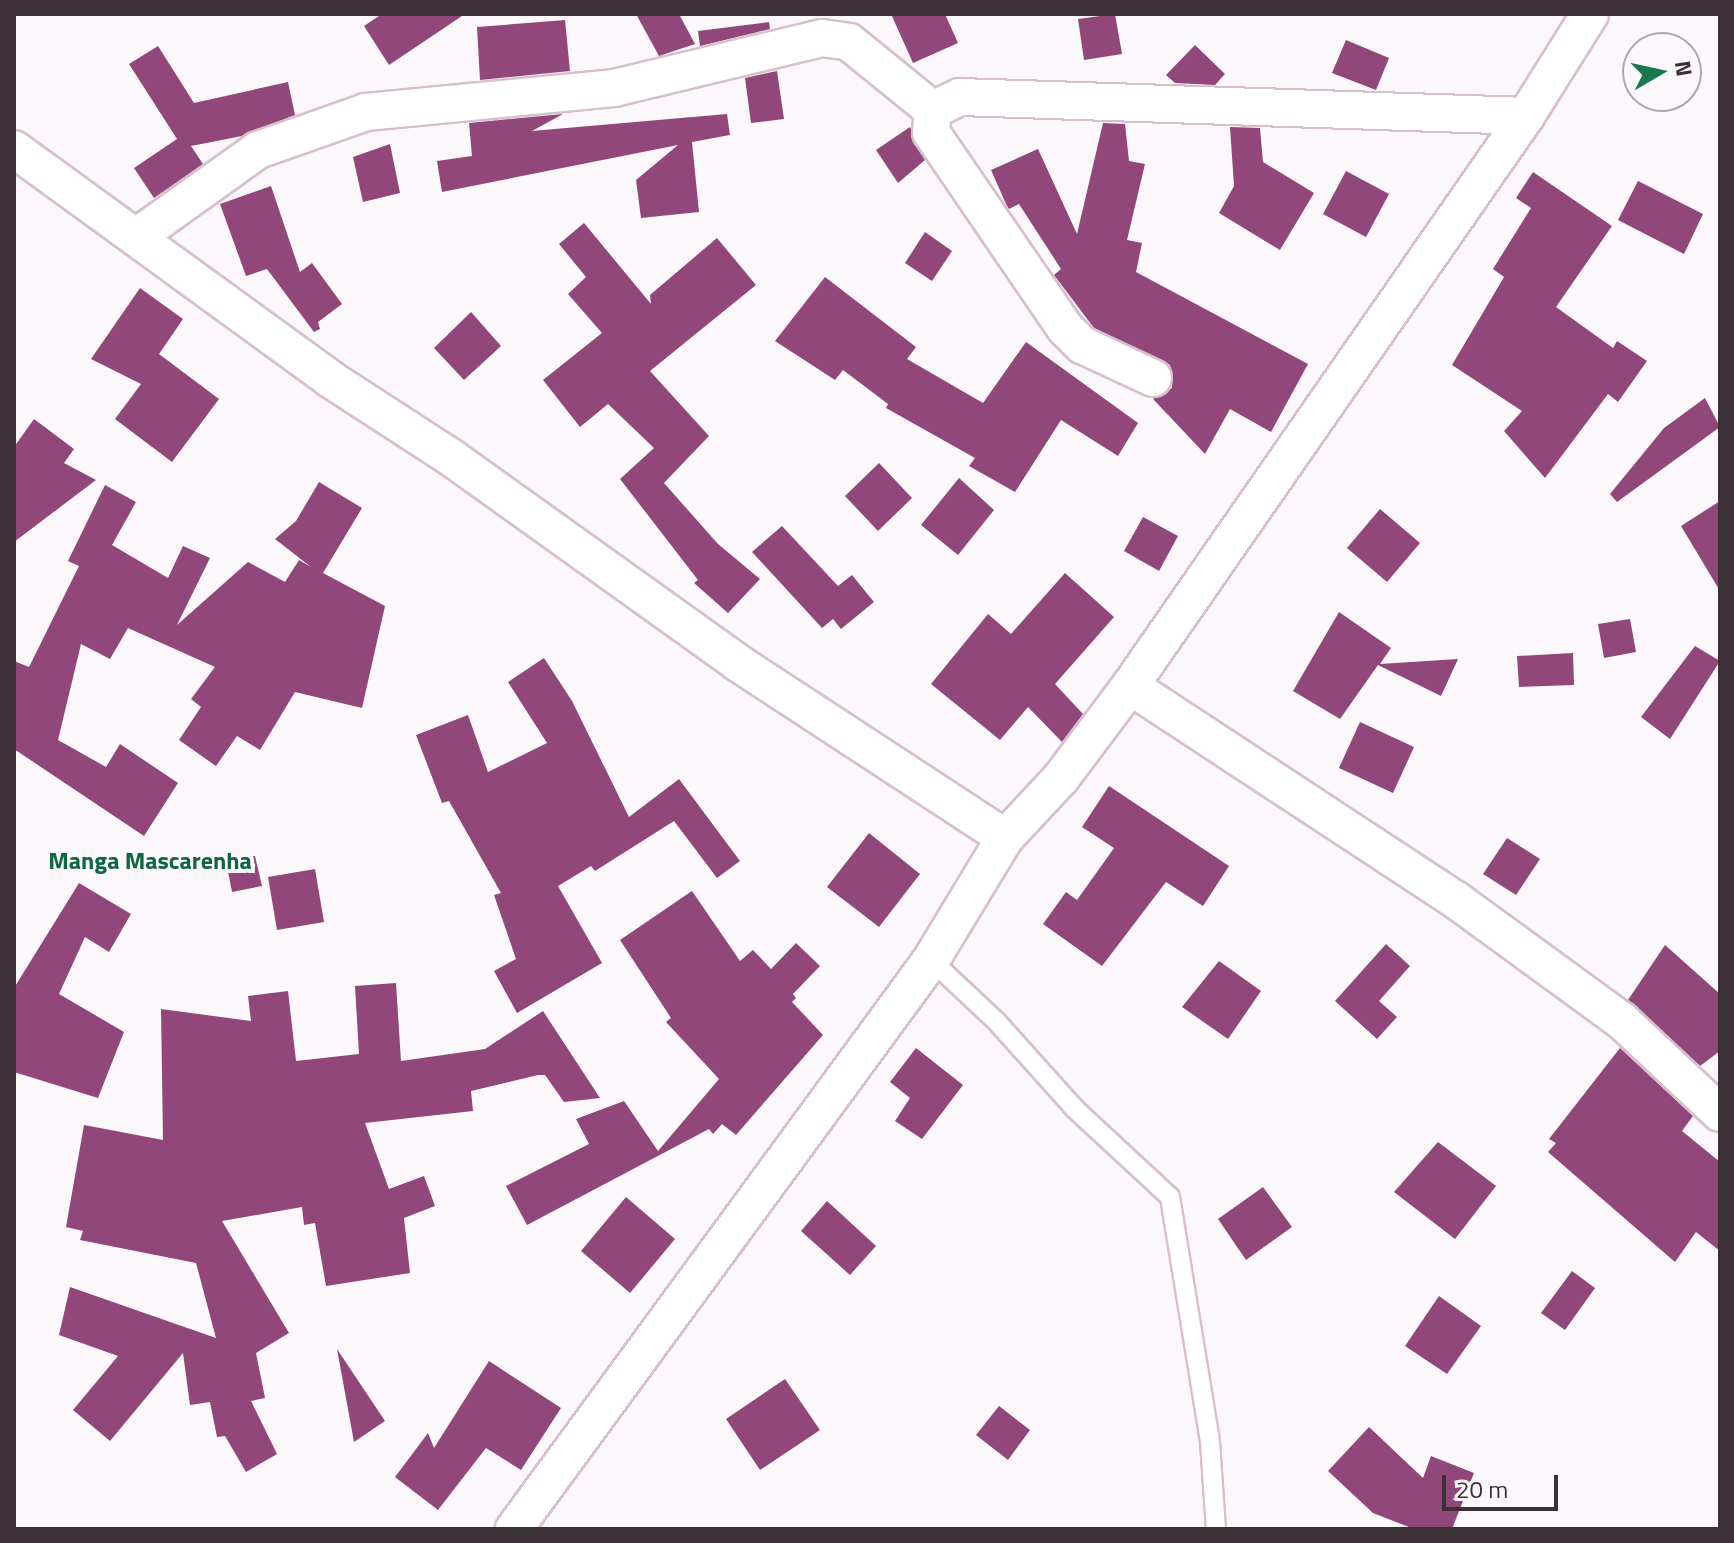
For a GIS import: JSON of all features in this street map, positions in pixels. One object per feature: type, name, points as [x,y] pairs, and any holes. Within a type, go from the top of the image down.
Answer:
[{"type":"street","points":[[514,1529],[931,960],[1005,838],[1061,778],[1130,686],[1526,116],[1590,14]]},
{"type":"street","points":[[139,235],[258,150],[366,112],[614,88],[822,38],[849,42],[933,110]]},
{"type":"street","points":[[933,110],[960,97],[1526,116]]},
{"type":"street","points":[[933,110],[931,132],[1065,328],[1082,345],[1153,378]]},
{"type":"street","points":[[14,149],[139,235],[236,312],[464,467],[738,663],[1005,838]]},
{"type":"street","points":[[1130,686],[1469,910],[1622,1021],[1720,1113]]},
{"type":"lane","points":[[931,960],[997,1022],[1075,1109],[1170,1197],[1210,1442],[1216,1529]]},
{"type":"building","points":[[382,14],[465,14],[389,65],[364,26]]},
{"type":"building","points":[[636,14],[679,14],[695,44],[659,56]]},
{"type":"building","points":[[891,14],[945,14],[958,43],[913,63]]},
{"type":"building","points":[[1115,14],[1122,54],[1084,60],[1078,19]]},
{"type":"building","points":[[565,20],[570,71],[480,80],[477,27]]},
{"type":"building","points":[[769,22],[770,29],[700,46],[698,31]]},
{"type":"building","points":[[1346,40],[1389,58],[1376,90],[1332,73]]},
{"type":"building","points":[[1195,45],[1225,74],[1215,85],[1175,83],[1166,75]]},
{"type":"building","points":[[158,46],[194,103],[288,82],[295,115],[242,136],[191,146],[203,164],[154,198],[134,168],[177,139],[129,64]]},
{"type":"building","points":[[777,71],[784,119],[751,123],[745,78]]},
{"type":"building","points":[[563,114],[532,131],[727,114],[730,135],[692,142],[699,212],[641,218],[636,180],[678,145],[442,192],[437,161],[472,156],[469,123]]},
{"type":"building","points":[[1103,123],[1125,124],[1129,161],[1145,164],[1127,240],[1142,243],[1136,272],[1308,364],[1271,432],[1230,409],[1205,454],[1153,399],[1172,388],[1170,365],[1094,328],[1054,275],[1061,269],[1019,204],[1009,209],[1006,204],[991,170],[1038,149],[1077,234]]},
{"type":"building","points":[[910,127],[925,160],[898,183],[876,150]]},
{"type":"building","points":[[1230,127],[1260,128],[1263,162],[1314,193],[1280,250],[1219,213],[1234,186]]},
{"type":"building","points":[[390,144],[400,193],[363,202],[353,157]]},
{"type":"building","points":[[1346,171],[1389,194],[1366,237],[1323,214]]},
{"type":"building","points":[[1533,172],[1612,226],[1556,307],[1613,348],[1617,341],[1647,361],[1618,402],[1608,394],[1545,478],[1504,431],[1522,411],[1452,365],[1504,277],[1493,269],[1531,208],[1516,198]]},
{"type":"building","points":[[1638,181],[1703,214],[1684,254],[1618,220]]},
{"type":"building","points":[[271,186],[300,272],[312,263],[342,304],[318,322],[320,329],[314,332],[267,269],[246,276],[220,204]]},
{"type":"building","points":[[584,223],[651,304],[650,295],[717,238],[756,285],[650,371],[709,436],[664,483],[718,544],[760,579],[728,613],[694,583],[698,580],[620,479],[654,448],[608,404],[580,427],[543,380],[602,333],[568,294],[586,277],[559,244]]},
{"type":"building","points":[[925,232],[952,251],[932,281],[905,263]]},
{"type":"building","points":[[825,277],[916,347],[907,359],[983,403],[1026,342],[1138,423],[1118,456],[1061,420],[1015,492],[969,466],[975,458],[886,408],[888,404],[843,370],[835,380],[775,341]]},
{"type":"building","points":[[140,288],[183,319],[159,354],[219,399],[172,462],[115,419],[141,384],[91,359]]},
{"type":"building","points":[[471,312],[501,346],[464,380],[434,348]]},
{"type":"building","points":[[1705,398],[1720,427],[1617,502],[1610,494],[1664,428]]},
{"type":"building","points":[[34,419],[74,449],[64,463],[96,480],[14,542],[14,447]]},
{"type":"building","points":[[879,463],[912,498],[878,531],[845,496]]},
{"type":"building","points":[[959,478],[994,510],[958,555],[921,525]]},
{"type":"building","points":[[319,482],[362,508],[323,573],[385,606],[362,708],[295,692],[260,750],[237,736],[216,766],[179,740],[201,707],[191,699],[215,667],[128,628],[110,659],[81,644],[58,740],[106,767],[120,744],[178,783],[144,836],[14,749],[14,661],[29,667],[79,566],[68,561],[105,485],[136,502],[112,545],[168,578],[183,546],[210,558],[177,625],[248,562],[285,582],[299,560],[311,567],[275,539],[296,521]]},
{"type":"building","points":[[1720,501],[1720,591],[1681,526]]},
{"type":"building","points":[[1380,509],[1420,543],[1387,582],[1347,548]]},
{"type":"building","points":[[1143,517],[1178,536],[1159,571],[1124,551]]},
{"type":"building","points":[[782,526],[838,586],[852,575],[874,602],[841,629],[833,619],[822,628],[752,552]]},
{"type":"building","points":[[1065,573],[1114,617],[1055,684],[1083,714],[1062,742],[1028,707],[1000,740],[931,684],[988,614],[1011,634]]},
{"type":"building","points":[[1339,612],[1391,648],[1380,664],[1458,659],[1441,696],[1378,665],[1340,719],[1293,691]]},
{"type":"building","points":[[1630,619],[1636,652],[1604,658],[1598,624]]},
{"type":"building","points":[[1695,646],[1720,661],[1670,739],[1641,717]]},
{"type":"building","points":[[1573,653],[1574,685],[1519,687],[1517,656]]},
{"type":"building","points":[[544,658],[572,701],[629,817],[679,779],[740,861],[717,878],[674,821],[595,871],[591,866],[558,886],[602,963],[517,1013],[494,971],[516,959],[494,895],[501,893],[449,801],[442,803],[416,735],[468,715],[488,772],[547,743],[508,682]]},
{"type":"building","points":[[1360,722],[1414,747],[1393,793],[1339,768]]},
{"type":"building","points":[[1109,786],[1229,866],[1203,906],[1166,882],[1102,966],[1043,924],[1066,892],[1077,900],[1114,848],[1082,827]]},
{"type":"building","points":[[869,833],[920,874],[879,927],[827,887]]},
{"type":"building","points":[[1507,838],[1540,859],[1516,895],[1483,874]]},
{"type":"building","points":[[255,856],[262,886],[232,892],[226,861]]},
{"type":"building","points":[[315,869],[324,922],[277,930],[268,877]]},
{"type":"building","points":[[79,883],[131,914],[109,952],[85,937],[59,994],[124,1032],[98,1098],[14,1072],[14,988]]},
{"type":"building","points":[[692,891],[740,961],[753,950],[771,969],[796,943],[820,966],[793,994],[796,998],[792,1002],[823,1035],[736,1135],[722,1124],[713,1134],[709,1129],[527,1225],[506,1186],[589,1144],[576,1119],[624,1101],[658,1151],[719,1079],[666,1022],[671,1018],[620,940]]},
{"type":"building","points":[[1386,944],[1410,966],[1379,1001],[1397,1017],[1377,1039],[1335,1001]]},
{"type":"building","points":[[1665,945],[1720,994],[1720,1051],[1700,1066],[1628,1000]]},
{"type":"building","points":[[1219,961],[1261,991],[1228,1039],[1182,1007]]},
{"type":"building","points":[[396,983],[401,1061],[485,1049],[543,1011],[600,1098],[564,1102],[545,1075],[538,1075],[471,1091],[473,1111],[365,1123],[389,1189],[424,1176],[435,1206],[404,1218],[410,1273],[326,1286],[315,1223],[304,1225],[302,1207],[222,1221],[289,1333],[256,1353],[265,1398],[251,1401],[277,1454],[246,1472],[225,1436],[217,1437],[210,1402],[190,1405],[183,1353],[110,1441],[73,1410],[118,1356],[59,1335],[70,1287],[216,1338],[196,1263],[80,1240],[83,1231],[66,1227],[84,1125],[163,1140],[161,1009],[251,1021],[248,996],[288,991],[296,1061],[359,1054],[355,986]]},
{"type":"building","points":[[916,1048],[963,1085],[922,1139],[895,1121],[910,1098],[890,1082]]},
{"type":"building","points":[[1620,1048],[1693,1116],[1682,1131],[1720,1162],[1720,1251],[1696,1232],[1675,1262],[1548,1152],[1556,1143],[1549,1139]]},
{"type":"building","points":[[1438,1142],[1496,1186],[1455,1239],[1394,1192]]},
{"type":"building","points":[[1263,1187],[1292,1227],[1246,1260],[1218,1219]]},
{"type":"building","points":[[626,1197],[675,1239],[630,1293],[581,1251]]},
{"type":"building","points":[[827,1201],[876,1246],[850,1275],[801,1231]]},
{"type":"building","points":[[1572,1271],[1595,1288],[1565,1330],[1541,1313]]},
{"type":"building","points":[[1439,1296],[1481,1326],[1447,1374],[1405,1346]]},
{"type":"building","points":[[337,1349],[385,1421],[354,1442]]},
{"type":"building","points":[[489,1361],[561,1408],[521,1470],[486,1448],[438,1510],[395,1477],[428,1433],[434,1448]]},
{"type":"building","points":[[785,1379],[820,1430],[760,1470],[726,1419]]},
{"type":"building","points":[[999,1406],[1030,1430],[1008,1460],[976,1435]]},
{"type":"building","points":[[1369,1427],[1423,1478],[1431,1456],[1474,1473],[1452,1529],[1414,1529],[1373,1513],[1328,1471]]},
{"type":"district","name":"Manga Mascarenha","points":[[150,861]]}]
